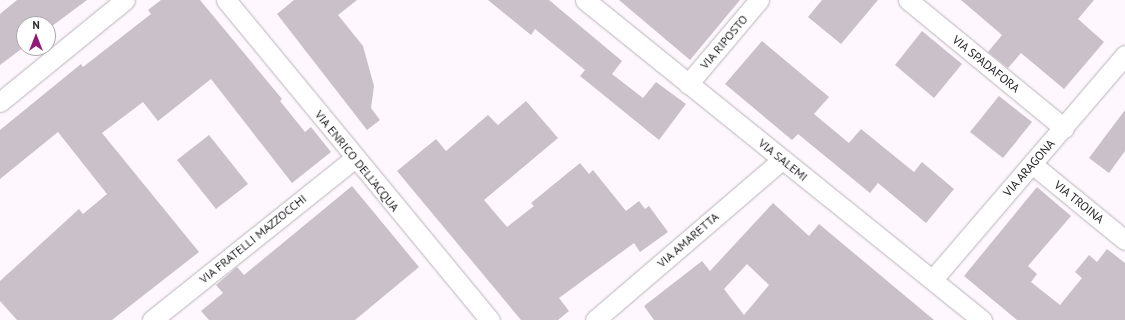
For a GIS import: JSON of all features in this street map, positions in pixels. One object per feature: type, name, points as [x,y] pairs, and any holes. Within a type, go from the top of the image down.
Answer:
[{"type":"street","points":[[0,102],[125,0]]},
{"type":"street","name":"VIA ENRICO DELL'ACQUA","points":[[226,0],[490,320]]},
{"type":"street","name":"VIA SALEMI","points":[[585,0],[982,320]]},
{"type":"street","name":"VIA RIPOSTO","points":[[688,84],[759,0]]},
{"type":"street","name":"VIA SPADAFORA","points":[[908,0],[1064,128]]},
{"type":"street","name":"VIA ARAGONA","points":[[933,280],[1125,55]]},
{"type":"street","name":"VIA FRATELLI MAZZOCCHI","points":[[152,320],[355,158]]},
{"type":"street","name":"VIA AMARETTA","points":[[595,320],[782,160]]},
{"type":"street","name":"VIA TROINA","points":[[1032,164],[1125,240]]},
{"type":"building","points":[[17,0],[87,0],[56,23],[56,16],[16,16],[16,53],[0,65],[0,14]]},
{"type":"building","points":[[161,0],[200,0],[282,99],[280,101],[305,132],[311,127],[331,152],[292,183],[211,79],[158,121],[143,102],[102,133],[199,252],[112,320],[17,320],[0,301],[0,281],[79,209],[83,214],[107,194],[58,132],[0,179],[0,130],[81,64],[83,67],[151,14],[148,10]]},
{"type":"building","points":[[294,0],[357,0],[338,15],[363,46],[374,86],[371,108],[380,120],[367,130],[277,14]]},
{"type":"building","points":[[488,0],[549,0],[622,61],[612,74],[643,98],[656,82],[686,104],[659,140],[580,76],[585,70],[535,29],[531,35]]},
{"type":"building","points":[[619,0],[740,0],[690,60]]},
{"type":"building","points":[[822,0],[878,0],[841,44],[808,17]]},
{"type":"building","points":[[961,0],[1094,0],[1078,19],[1104,42],[1064,89],[1021,53],[1008,68],[988,52],[1002,35]]},
{"type":"building","points":[[922,31],[962,64],[934,98],[895,65]]},
{"type":"building","points":[[762,41],[829,97],[814,114],[849,143],[861,129],[914,172],[922,162],[954,189],[926,223],[878,183],[870,193],[798,134],[792,140],[725,84]]},
{"type":"building","points":[[999,96],[1032,122],[1003,158],[970,132]]},
{"type":"building","points":[[526,101],[558,138],[484,200],[507,227],[534,206],[531,203],[580,163],[589,174],[593,170],[626,211],[639,201],[645,209],[649,206],[668,232],[640,252],[634,243],[559,298],[569,311],[558,320],[521,320],[397,171],[436,139],[446,151],[488,115],[498,125]]},
{"type":"building","points":[[1125,110],[1125,151],[1109,173],[1089,158]]},
{"type":"building","points":[[209,135],[248,184],[216,209],[177,160]]},
{"type":"building","points":[[352,186],[419,267],[355,320],[209,320],[201,311],[223,293],[216,285],[237,267],[244,275]]},
{"type":"building","points":[[1037,187],[1071,216],[1028,266],[1037,274],[1031,282],[1060,305],[1082,278],[1075,272],[1089,255],[1097,262],[1107,249],[1125,263],[1125,320],[1017,320],[964,276]]},
{"type":"building","points":[[773,203],[809,236],[819,224],[934,320],[654,320],[644,306],[702,261],[710,271]],"holes":[[[747,264],[769,285],[744,315],[724,289]]]}]
